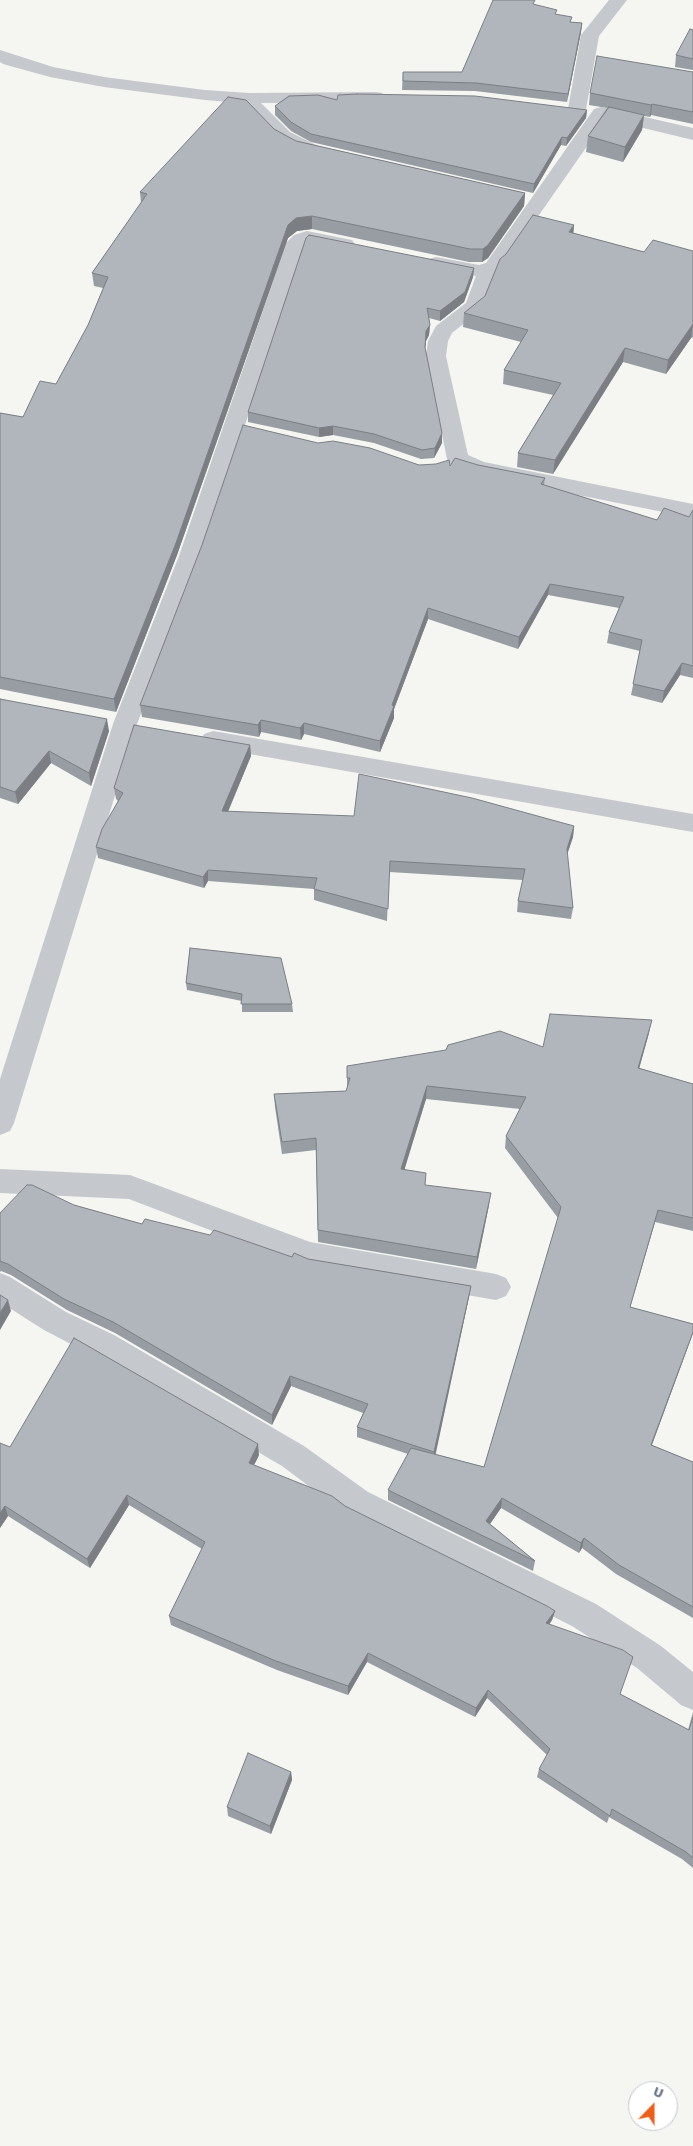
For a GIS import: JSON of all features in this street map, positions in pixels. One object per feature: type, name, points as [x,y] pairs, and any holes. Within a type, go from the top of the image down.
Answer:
[{"type":"street","points":[[618,0],[590,36],[585,58],[568,108],[601,113],[693,134]]},
{"type":"street","points":[[0,55],[9,60],[50,72],[104,82],[205,95],[249,98],[396,97]]},
{"type":"street","points":[[585,58],[605,61]]},
{"type":"street","points":[[249,98],[254,108],[283,136],[304,148],[323,152]]},
{"type":"street","points":[[601,113],[529,200],[496,264],[488,270],[475,305],[443,330],[438,341],[436,356],[450,462],[693,511]]},
{"type":"street","points":[[0,1123],[125,724],[190,556],[244,429],[296,243],[304,237],[312,237],[367,249]]},
{"type":"street","points":[[414,258],[469,270],[488,270]]},
{"type":"street","points":[[194,736],[693,823]]},
{"type":"street","points":[[0,1181],[130,1187],[309,1255],[496,1287]]},
{"type":"street","points":[[0,1286],[55,1322],[103,1345],[293,1456],[356,1503],[584,1615],[649,1658],[693,1693]]},
{"type":"building","points":[[493,0],[535,0],[533,4],[557,10],[555,14],[572,17],[570,22],[582,23],[568,94],[476,83],[403,81],[403,72],[462,72]]},
{"type":"building","points":[[690,29],[693,30],[693,59],[676,55]]},
{"type":"building","points":[[597,56],[693,72],[693,112],[590,93]]},
{"type":"building","points":[[318,95],[337,100],[338,95],[475,96],[587,110],[567,138],[562,137],[534,184],[311,134],[291,122],[275,106],[289,96]]},
{"type":"building","points":[[228,97],[246,100],[274,129],[296,141],[525,193],[488,245],[483,249],[470,249],[312,216],[296,218],[288,225],[176,543],[114,699],[0,677],[0,413],[23,417],[40,381],[56,384],[88,325],[108,277],[92,273],[147,194],[140,192]]},
{"type":"building","points":[[609,107],[644,115],[625,147],[588,136]]},
{"type":"building","points":[[533,215],[574,225],[569,232],[644,252],[653,240],[693,251],[693,324],[668,360],[625,348],[555,460],[518,453],[561,383],[504,370],[528,330],[464,313],[485,296],[500,259],[506,254]]},
{"type":"building","points":[[309,235],[474,268],[465,292],[440,311],[427,308],[430,325],[426,331],[425,347],[442,433],[435,448],[422,450],[374,434],[333,426],[319,428],[248,412],[306,238]]},
{"type":"building","points":[[243,425],[318,443],[333,441],[370,448],[419,465],[436,464],[449,460],[450,466],[455,458],[478,465],[545,478],[541,484],[657,520],[664,508],[689,517],[693,510],[693,666],[682,663],[664,691],[633,684],[642,640],[609,632],[624,597],[550,584],[519,637],[428,608],[380,741],[304,723],[300,728],[261,720],[258,725],[140,705],[202,545]]},
{"type":"building","points":[[0,699],[107,719],[89,773],[49,751],[15,792],[0,787]]},
{"type":"building","points":[[134,725],[250,745],[222,811],[354,816],[359,774],[472,798],[574,826],[567,849],[573,908],[518,901],[525,869],[390,861],[388,909],[314,889],[317,878],[208,870],[203,877],[96,847],[102,829],[123,793],[114,788]]},
{"type":"building","points":[[190,948],[281,958],[292,1004],[241,1004],[242,994],[186,983]]},
{"type":"building","points":[[550,1014],[652,1020],[638,1068],[693,1084],[693,1218],[658,1210],[630,1307],[693,1324],[693,1332],[651,1445],[693,1462],[693,1607],[619,1565],[584,1538],[581,1543],[502,1498],[486,1521],[535,1561],[388,1490],[411,1448],[484,1467],[561,1207],[506,1136],[526,1097],[427,1086],[401,1169],[426,1173],[425,1185],[491,1193],[477,1257],[318,1230],[316,1138],[282,1142],[274,1094],[346,1091],[350,1078],[347,1078],[347,1066],[446,1050],[448,1045],[500,1031],[543,1047]]},
{"type":"building","points":[[27,1185],[32,1185],[74,1205],[142,1224],[145,1219],[210,1235],[214,1230],[292,1257],[294,1253],[308,1259],[471,1286],[434,1452],[357,1427],[368,1404],[290,1376],[272,1415],[113,1322],[64,1299],[8,1264],[0,1261],[0,1213]]},
{"type":"building","points":[[0,1295],[8,1300],[0,1313]]},
{"type":"building","points":[[74,1338],[258,1444],[249,1463],[332,1496],[345,1506],[547,1606],[555,1611],[546,1623],[623,1650],[633,1657],[620,1694],[689,1730],[693,1717],[693,1858],[686,1852],[612,1809],[610,1816],[539,1769],[550,1749],[488,1690],[476,1708],[368,1653],[348,1686],[276,1661],[169,1616],[205,1542],[127,1495],[87,1559],[5,1506],[0,1513],[0,1443],[10,1447]]},
{"type":"building","points":[[248,1753],[291,1772],[270,1826],[227,1807]]}]
